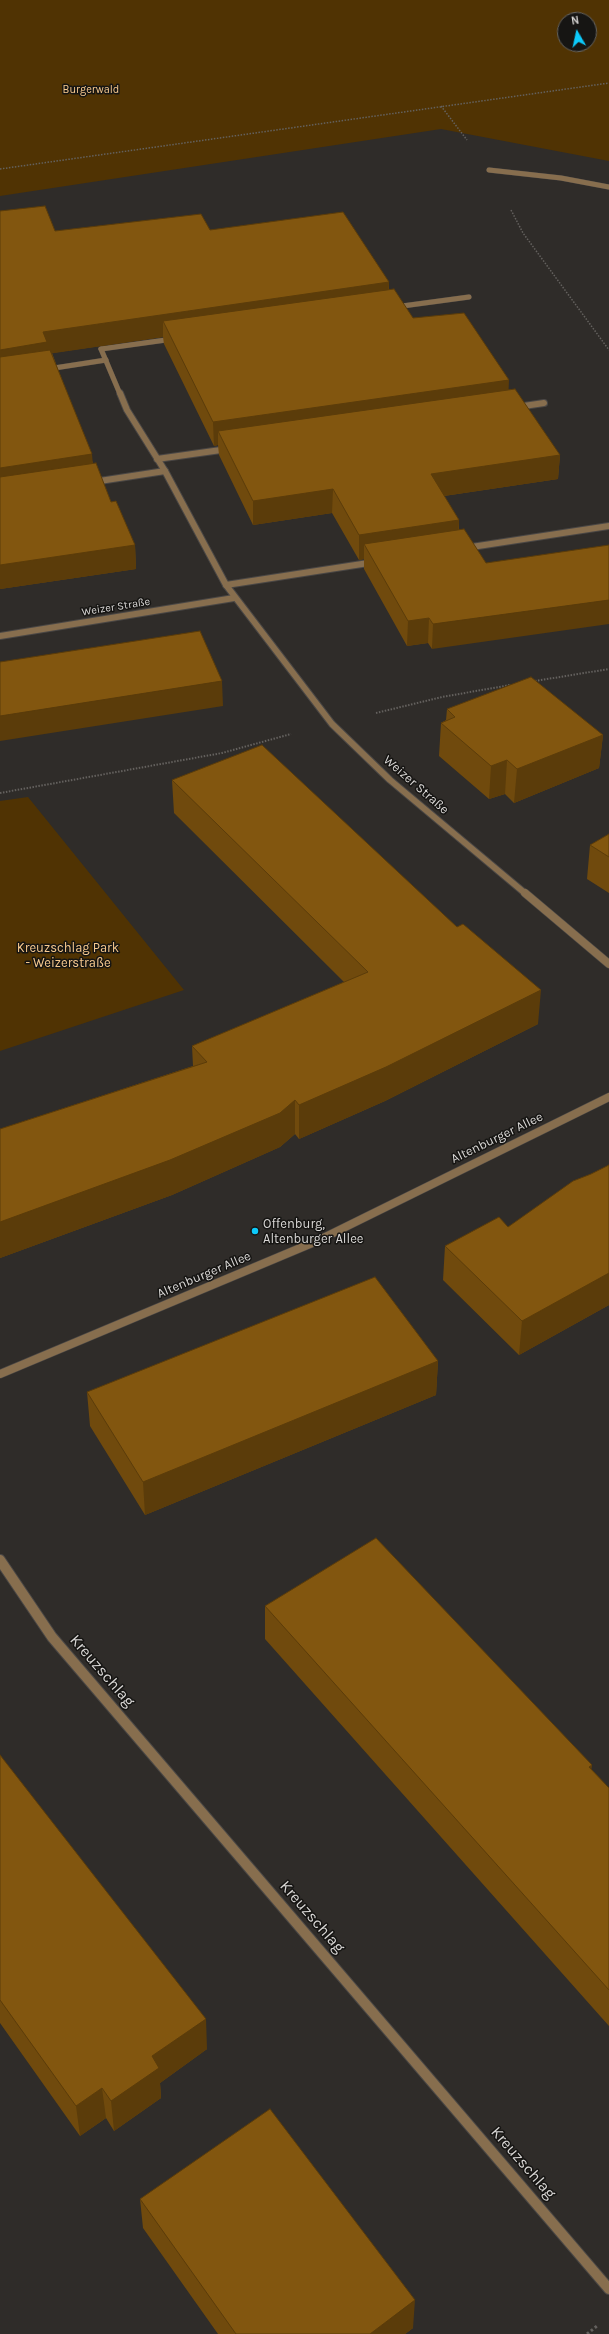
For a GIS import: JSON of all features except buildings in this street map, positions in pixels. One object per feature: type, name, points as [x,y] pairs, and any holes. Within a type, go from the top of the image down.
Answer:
[{"type":"street","points":[[488,170],[561,178],[609,187]]},
{"type":"street","points":[[391,308],[469,297]]},
{"type":"street","name":"Weizer Straße","points":[[179,338],[100,349],[127,410],[165,471],[234,598],[332,724],[390,780],[609,964]]},
{"type":"street","points":[[38,370],[106,360]]},
{"type":"street","points":[[512,407],[544,403]]},
{"type":"street","points":[[157,459],[236,448]]},
{"type":"street","points":[[86,483],[165,471]]},
{"type":"street","points":[[460,549],[609,526]]},
{"type":"street","points":[[226,584],[382,561]]},
{"type":"street","name":"Weizer Straße","points":[[0,636],[234,598]]},
{"type":"street","name":"Altenburger Allee","points":[[0,1374],[318,1241],[609,1097]]},
{"type":"street","name":"Kreuzschlag","points":[[0,1560],[52,1637],[609,2289]]},
{"type":"path","points":[[0,168],[609,83]]},
{"type":"path","points":[[441,106],[488,170],[523,233],[609,350]]},
{"type":"green space","name":"Burgerwald","points":[[0,0],[609,0],[609,161],[441,129],[0,196]]},
{"type":"green space","name":"Kreuzschlag Park - Weizerstraße","points":[[28,797],[184,990],[0,1051],[0,801]]},
{"type":"place","name":"Offenburg, Altenburger Allee","points":[[255,1231]]}]
